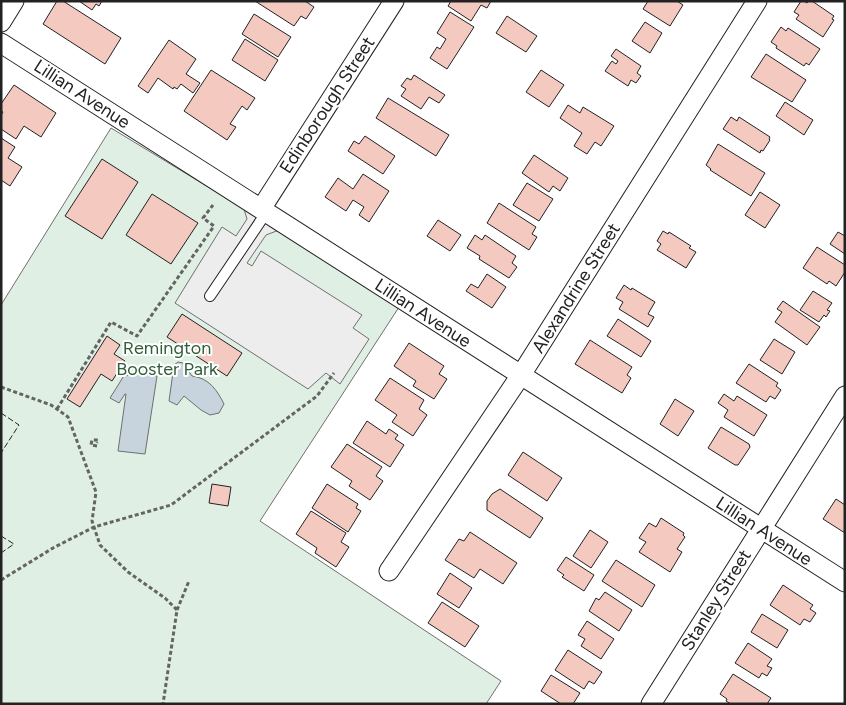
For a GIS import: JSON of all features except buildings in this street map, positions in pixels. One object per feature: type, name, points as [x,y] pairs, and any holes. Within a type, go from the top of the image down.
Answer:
[{"type":"street","points":[[1,22],[14,1]]},
{"type":"street","name":"Edinborough Street","points":[[264,211],[394,1]]},
{"type":"street","name":"Alexandrine Street","points":[[389,571],[521,375],[757,1]]},
{"type":"street","name":"Lillian Avenue","points":[[1,43],[845,582]]},
{"type":"street","name":"Stanley Street","points":[[651,704],[845,396]]},
{"type":"lane","points":[[210,296],[264,211]]},
{"type":"path","points":[[57,409],[111,322],[137,336],[214,226],[203,218],[213,205]]},
{"type":"path","points":[[1,580],[53,548],[94,527],[171,505],[317,396],[334,373]]},
{"type":"path","points":[[1,387],[50,405],[68,417],[96,492],[92,521],[100,545],[128,572],[165,598],[177,610]]},
{"type":"path","points":[[163,704],[177,610],[190,580]]},
{"type":"green space","name":"Remington Booster Park","points":[[111,128],[401,304],[260,521],[501,681],[486,704],[1,704],[1,305]]},
{"type":"shaded area","points":[[244,209],[279,230],[266,235],[247,263],[252,266],[261,251],[362,315],[353,328],[369,339],[340,384],[326,373],[308,389],[175,303],[222,227],[236,236],[247,219]]},
{"type":"shaded area","points":[[178,362],[183,363],[192,376],[208,382],[215,390],[224,404],[219,413],[210,415],[184,396],[177,405],[169,401],[174,365]]},
{"type":"shaded area","points":[[130,372],[157,376],[145,454],[118,451],[126,394],[119,403],[110,398],[125,374],[128,376]]},
{"type":"fence","points":[[1,413],[19,425],[1,453]]},
{"type":"fence","points":[[1,536],[14,544],[1,553]]}]
